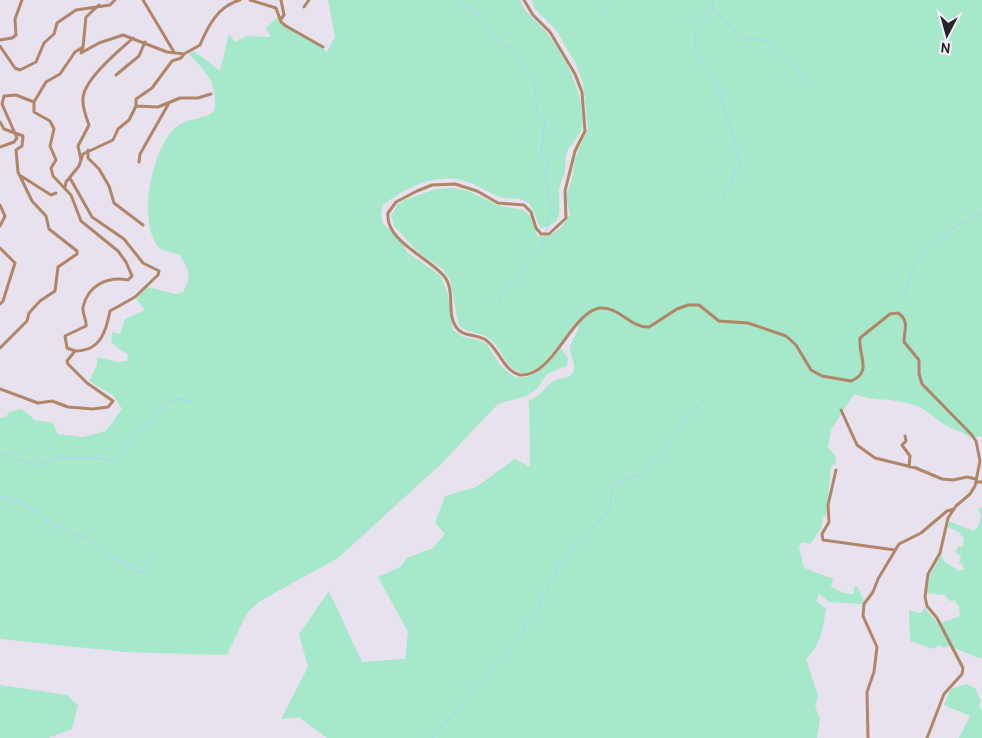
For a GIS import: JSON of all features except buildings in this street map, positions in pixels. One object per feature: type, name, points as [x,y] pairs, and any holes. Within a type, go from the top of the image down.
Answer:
[{"type":"street","points":[[0,40],[12,38],[16,35],[16,14],[22,0]]},
{"type":"street","points":[[143,0],[154,15],[174,52]]},
{"type":"street","points":[[64,188],[81,161],[83,154],[88,150],[113,140],[118,129],[129,120],[136,106],[136,99],[152,88],[172,61],[181,58],[184,54],[200,45],[202,36],[219,11],[230,3],[240,0]]},
{"type":"street","points":[[250,0],[276,8],[286,26],[323,47]]},
{"type":"street","points":[[281,0],[284,14],[281,19]]},
{"type":"street","points":[[304,7],[309,0]]},
{"type":"street","points":[[524,0],[533,15],[550,32],[582,92],[585,131],[575,151],[565,191],[566,218],[549,234],[541,234],[536,228],[531,212],[524,205],[498,203],[470,188],[446,184],[426,187],[402,199],[390,208],[388,219],[390,227],[409,249],[439,271],[447,281],[456,327],[464,334],[485,340],[513,372],[525,376],[537,370],[583,319],[595,310],[606,308],[638,325],[649,327],[678,309],[694,304],[702,307],[719,321],[748,323],[786,336],[796,345],[811,370],[822,376],[846,381],[856,379],[862,373],[865,364],[859,348],[860,338],[890,314],[898,313],[906,320],[905,344],[919,360],[919,374],[922,384],[971,434],[979,454],[976,481],[972,492],[954,509],[946,523],[940,554],[928,574],[925,597],[927,606],[938,618],[962,661],[963,671],[944,694],[927,738]]},
{"type":"street","points":[[0,46],[16,68],[24,69],[36,62],[44,43],[54,34],[57,22],[68,18],[76,10],[99,5],[110,5],[114,1]]},
{"type":"street","points":[[99,5],[86,17],[82,53],[99,42],[120,35],[145,42],[167,52],[184,54]]},
{"type":"street","points":[[81,161],[78,148],[89,125],[83,102],[84,93],[112,56],[133,38]]},
{"type":"street","points":[[116,75],[139,56],[145,42]]},
{"type":"street","points":[[76,351],[67,348],[65,336],[86,326],[83,307],[91,290],[96,285],[119,278],[128,280],[132,276],[126,262],[118,252],[81,222],[71,195],[53,176],[51,168],[56,160],[50,146],[54,129],[50,121],[34,112],[34,102],[46,82],[58,76],[75,52],[83,47]]},
{"type":"street","points":[[136,106],[158,107],[180,98],[198,98],[210,94]]},
{"type":"street","points":[[0,147],[14,142],[17,138],[2,104],[4,96],[16,95],[34,102]]},
{"type":"street","points":[[139,162],[140,154],[170,102]]},
{"type":"street","points":[[0,122],[4,129],[23,136],[22,146],[16,150],[20,176],[32,201],[46,216],[49,229],[77,251],[77,254],[58,267],[56,291],[40,301],[29,313],[27,321],[0,348]]},
{"type":"street","points":[[88,150],[88,158],[99,168],[110,186],[114,203],[143,225]]},
{"type":"street","points":[[20,176],[52,195],[56,193]]},
{"type":"street","points":[[0,388],[38,403],[52,401],[68,406],[93,409],[108,407],[113,401],[87,383],[67,361],[76,351],[95,345],[109,323],[110,311],[140,293],[158,275],[159,271],[143,263],[124,239],[92,217],[70,178]]},
{"type":"street","points":[[0,206],[5,216],[0,226]]},
{"type":"street","points":[[0,248],[15,263],[3,301],[0,304]]},
{"type":"street","points":[[841,410],[856,445],[875,458],[909,467],[942,480],[967,477],[982,482]]},
{"type":"street","points":[[905,436],[906,442],[902,445],[910,456],[909,467]]},
{"type":"street","points":[[836,470],[828,505],[829,522],[822,534],[823,540],[895,550]]},
{"type":"street","points":[[868,738],[867,692],[874,672],[877,647],[863,616],[862,608],[900,544],[921,533],[947,511],[954,509]]},
{"type":"green space","points":[[328,0],[520,0],[528,13],[553,42],[567,64],[577,88],[582,114],[581,130],[566,154],[565,171],[559,189],[559,213],[554,222],[549,226],[541,228],[533,209],[526,202],[519,199],[500,197],[468,182],[445,178],[423,183],[402,192],[383,205],[381,214],[383,224],[401,240],[407,252],[441,276],[448,295],[453,330],[463,337],[479,340],[487,344],[500,365],[513,376],[528,377],[535,374],[560,347],[568,358],[567,366],[547,374],[536,390],[526,396],[498,404],[440,465],[338,558],[260,601],[247,613],[227,655],[125,652],[0,639],[0,418],[6,417],[9,412],[22,409],[35,420],[53,423],[58,434],[83,437],[106,431],[122,409],[113,395],[89,381],[97,365],[97,357],[117,362],[127,361],[128,354],[111,342],[112,332],[120,334],[125,319],[145,310],[136,299],[147,287],[176,294],[183,292],[188,281],[187,269],[180,255],[164,251],[157,245],[151,233],[148,202],[154,168],[166,139],[179,125],[206,116],[215,110],[214,92],[210,79],[189,54],[194,51],[220,71],[229,34],[235,42],[247,36],[271,37],[266,28],[278,16],[288,28],[313,40],[327,52],[335,37]]},
{"type":"green space","points":[[532,0],[982,0],[982,436],[971,438],[947,426],[917,406],[854,394],[831,430],[828,447],[836,457],[835,464],[831,466],[826,516],[823,518],[821,529],[810,544],[802,542],[799,547],[804,568],[833,578],[831,587],[844,593],[854,594],[854,587],[858,587],[864,601],[861,604],[829,602],[819,594],[816,601],[826,608],[824,622],[818,642],[806,659],[818,696],[815,707],[820,718],[817,738],[327,738],[299,717],[281,719],[308,667],[299,634],[329,591],[362,662],[405,659],[408,632],[378,577],[400,567],[407,558],[433,548],[445,534],[435,523],[445,496],[476,487],[515,459],[530,467],[529,400],[538,396],[552,382],[568,377],[573,372],[574,363],[570,346],[579,328],[577,324],[539,368],[525,374],[518,372],[509,365],[489,338],[459,326],[450,280],[443,269],[420,254],[394,226],[391,216],[397,205],[404,200],[436,189],[454,188],[468,191],[500,206],[524,210],[530,216],[537,235],[547,236],[556,232],[570,215],[566,197],[572,179],[575,158],[588,128],[583,83],[576,64],[556,30],[534,8]]},
{"type":"green space","points":[[982,507],[982,659],[949,646],[944,648],[939,645],[934,649],[910,641],[909,610],[920,613],[925,608],[938,624],[960,616],[959,607],[954,600],[950,601],[944,595],[927,593],[930,575],[941,555],[945,562],[959,571],[964,569],[963,565],[959,563],[961,557],[955,552],[959,546],[963,547],[964,539],[959,532],[947,527],[949,521],[974,531],[979,525],[981,515],[978,509]]},
{"type":"green space","points":[[966,684],[975,688],[981,701],[979,707],[982,710],[982,738],[959,738],[970,716],[944,705],[951,689]]},
{"type":"green space","points":[[0,685],[67,695],[78,705],[72,729],[48,738],[0,738]]},
{"type":"waterway","points":[[106,0],[110,3]]},
{"type":"waterway","points":[[460,0],[462,5],[476,12],[497,42],[512,48],[534,78],[537,112],[545,124],[541,153],[550,165],[545,171],[551,211],[542,247],[521,274],[502,292],[498,306]]},
{"type":"waterway","points":[[603,16],[616,0]]},
{"type":"waterway","points":[[713,0],[713,8],[695,34],[695,48],[718,85],[740,162],[722,200]]},
{"type":"waterway","points":[[713,8],[740,37],[766,41],[798,71],[809,85]]},
{"type":"waterway","points":[[904,294],[916,265],[932,246],[958,225],[982,214]]},
{"type":"waterway","points":[[0,456],[10,452],[18,460],[33,464],[43,464],[54,458],[95,458],[114,461],[122,454],[134,434],[150,423],[163,405],[179,399],[192,402]]},
{"type":"waterway","points":[[432,738],[516,644],[527,620],[536,611],[560,564],[609,510],[613,485],[642,474],[662,453],[704,399]]},
{"type":"waterway","points":[[0,495],[35,510],[52,524],[87,539],[112,558],[142,573],[157,551]]}]
